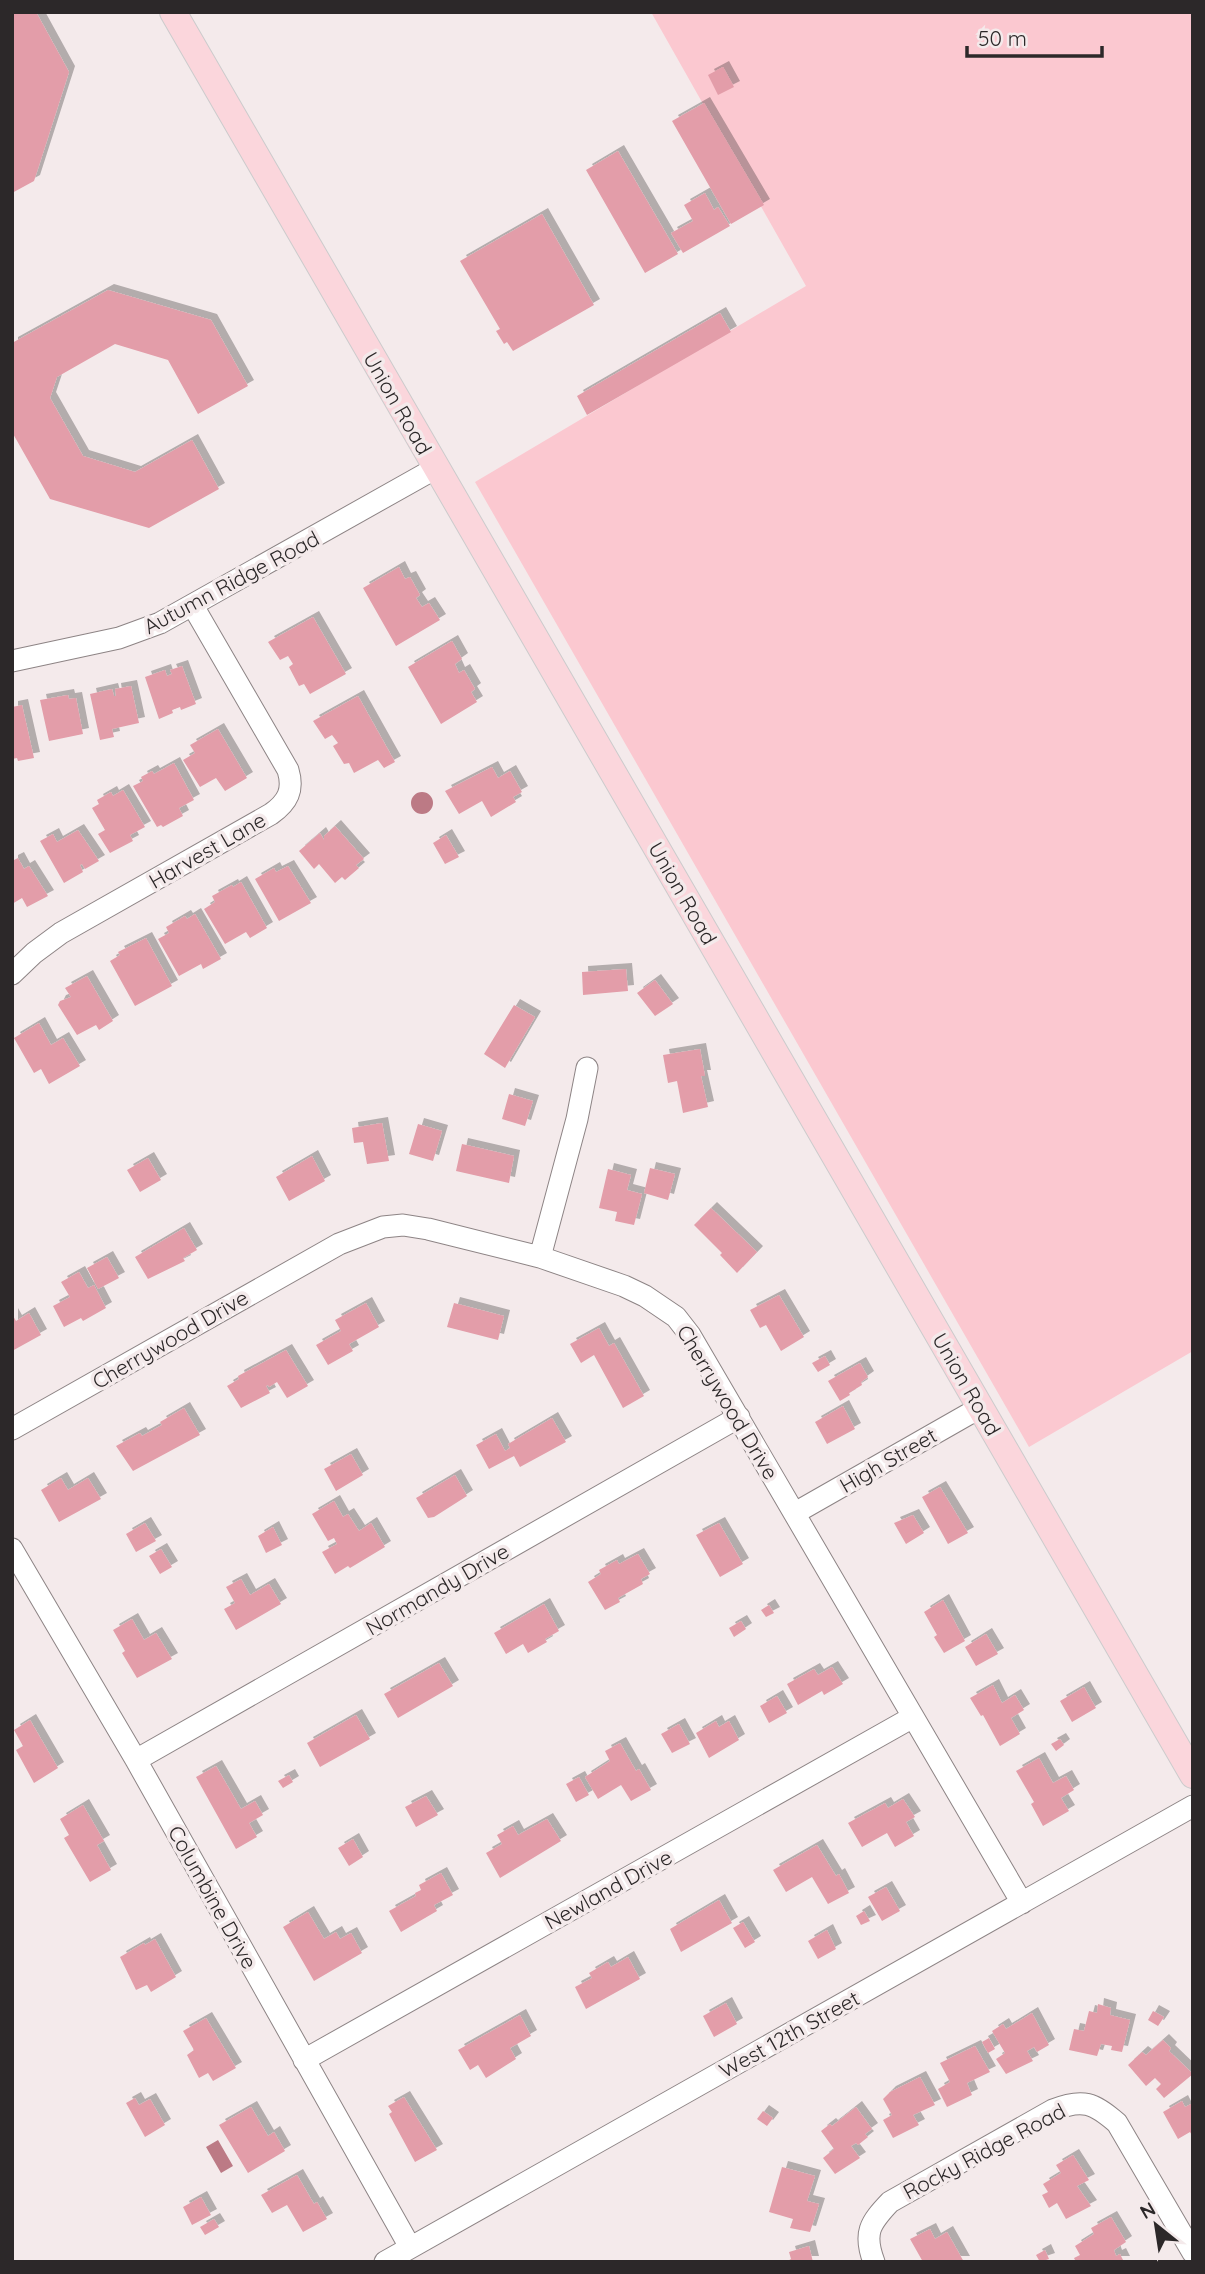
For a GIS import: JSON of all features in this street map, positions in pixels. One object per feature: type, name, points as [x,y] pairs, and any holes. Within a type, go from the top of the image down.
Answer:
[{"type":"main road","name":"Union Road","points":[[173,12],[1193,1775]]},
{"type":"street","name":"Autumn Ridge Road","points":[[12,661],[139,632],[193,606],[436,468]]},
{"type":"street","name":"Harvest Lane","points":[[12,974],[61,933],[271,814],[287,799],[291,789],[288,770],[193,606]]},
{"type":"street","points":[[540,1258],[577,1119],[587,1068]]},
{"type":"street","name":"Cherrywood Drive","points":[[12,1429],[284,1274],[363,1233],[383,1227],[403,1225],[428,1228],[540,1258],[624,1286],[645,1296],[676,1317],[690,1335],[1022,1903]]},
{"type":"street","name":"High Street","points":[[795,1513],[981,1407]]},
{"type":"street","name":"Normandy Drive","points":[[136,1760],[739,1417]]},
{"type":"street","name":"Columbine Drive","points":[[12,1549],[136,1760],[410,2247]]},
{"type":"street","name":"Newland Drive","points":[[304,2060],[913,1717]]},
{"type":"street","name":"West 12th Street","points":[[385,2262],[1193,1806]]},
{"type":"street","name":"Rocky Ridge Road","points":[[874,2262],[868,2245],[873,2220],[890,2202],[1053,2110],[1071,2103],[1099,2108],[1117,2123],[1193,2253]]},
{"type":"shaded area","points":[[651,12],[1193,12],[1193,1351],[1029,1447],[475,482],[806,286]]},
{"type":"shaded area","points":[[422,792],[430,795],[433,803],[430,811],[422,814],[414,811],[411,803],[414,795]]},
{"type":"shaded area","points":[[218,2140],[233,2166],[221,2173],[206,2147]]},
{"type":"building","points":[[12,12],[36,12],[69,72],[34,181],[12,193]]},
{"type":"building","points":[[723,67],[734,87],[718,95],[708,75]]},
{"type":"building","points":[[704,103],[764,205],[731,224],[672,121]]},
{"type":"building","points":[[618,151],[678,254],[645,273],[586,170]]},
{"type":"building","points":[[705,193],[714,210],[718,207],[730,226],[683,253],[671,233],[693,221],[684,205]]},
{"type":"building","points":[[542,214],[594,305],[513,351],[507,342],[504,344],[496,331],[500,329],[460,261]]},
{"type":"building","points":[[108,290],[211,320],[248,386],[198,414],[168,360],[115,344],[57,377],[50,398],[83,456],[135,472],[192,440],[219,489],[149,528],[50,499],[12,432],[12,343]]},
{"type":"building","points":[[720,313],[731,332],[587,415],[577,396]]},
{"type":"building","points":[[399,567],[405,579],[410,577],[420,595],[416,598],[422,607],[429,603],[440,620],[396,646],[363,588]]},
{"type":"building","points":[[313,617],[346,674],[310,694],[304,684],[299,686],[289,667],[293,664],[288,656],[280,660],[268,642]]},
{"type":"building","points":[[452,641],[462,659],[455,664],[459,673],[464,670],[475,689],[471,692],[477,702],[441,724],[408,667]]},
{"type":"building","points":[[182,666],[196,704],[181,710],[180,707],[172,710],[173,713],[159,719],[145,677],[165,670],[167,676],[172,674],[170,670]]},
{"type":"building","points":[[131,686],[139,723],[112,729],[114,737],[100,740],[90,694],[112,689],[116,696],[115,689]]},
{"type":"building","points":[[68,695],[69,699],[76,698],[83,734],[49,741],[40,700]]},
{"type":"building","points":[[358,696],[395,762],[384,768],[378,760],[354,773],[349,763],[344,764],[333,746],[338,743],[332,735],[325,739],[313,721]]},
{"type":"building","points":[[22,705],[34,758],[18,761],[17,758],[12,759],[12,707]]},
{"type":"building","points":[[218,729],[247,778],[225,791],[216,778],[200,787],[183,760],[195,753],[190,745]]},
{"type":"building","points":[[174,763],[194,800],[179,808],[183,816],[163,827],[157,827],[133,786],[143,781],[141,777],[152,771],[154,774]]},
{"type":"building","points":[[492,767],[498,778],[510,771],[522,792],[513,797],[516,802],[491,817],[482,801],[459,814],[445,791]]},
{"type":"building","points":[[123,790],[145,827],[130,835],[133,841],[110,853],[98,834],[105,830],[92,808],[99,804],[97,800],[111,792],[113,796]]},
{"type":"building","points":[[335,826],[364,859],[356,865],[359,868],[345,880],[342,877],[335,883],[319,864],[314,869],[299,851],[320,833],[324,840],[324,836]]},
{"type":"building","points":[[78,830],[99,861],[85,869],[80,865],[83,872],[64,883],[40,841],[53,834],[57,842]]},
{"type":"building","points":[[446,835],[459,857],[445,864],[433,843]]},
{"type":"building","points":[[18,858],[24,869],[29,866],[48,896],[27,907],[22,898],[12,904],[12,861]]},
{"type":"building","points":[[288,866],[311,903],[279,921],[255,879],[274,868],[276,872]]},
{"type":"building","points":[[241,882],[267,928],[250,938],[246,932],[225,944],[204,909],[215,902],[212,896]]},
{"type":"building","points":[[195,914],[221,959],[203,969],[201,964],[179,976],[158,939],[169,933],[166,927],[185,916],[187,919]]},
{"type":"building","points":[[146,938],[172,986],[135,1006],[110,961],[120,955],[118,952]]},
{"type":"building","points":[[626,969],[628,991],[583,995],[582,972]]},
{"type":"building","points":[[87,976],[113,1021],[99,1030],[96,1025],[77,1035],[58,1005],[60,1001],[71,997],[65,988]]},
{"type":"building","points":[[655,980],[673,1004],[655,1016],[637,993]]},
{"type":"building","points":[[514,1005],[535,1017],[505,1068],[484,1054]]},
{"type":"building","points":[[39,1023],[51,1045],[63,1038],[80,1066],[49,1084],[41,1069],[34,1073],[14,1038]]},
{"type":"building","points":[[700,1049],[705,1076],[701,1076],[708,1107],[683,1113],[677,1081],[668,1083],[663,1055]]},
{"type":"building","points":[[509,1094],[533,1101],[525,1126],[502,1119]]},
{"type":"building","points":[[382,1123],[389,1161],[367,1164],[363,1142],[354,1143],[352,1128]]},
{"type":"building","points":[[418,1124],[442,1131],[433,1161],[409,1154]]},
{"type":"building","points":[[462,1144],[514,1156],[509,1183],[456,1171]]},
{"type":"building","points":[[312,1156],[325,1181],[289,1201],[276,1177]]},
{"type":"building","points":[[148,1158],[161,1180],[140,1192],[127,1170]]},
{"type":"building","points":[[650,1168],[675,1174],[668,1200],[644,1193]]},
{"type":"building","points":[[608,1169],[631,1175],[627,1190],[642,1194],[634,1225],[615,1221],[617,1212],[599,1208]]},
{"type":"building","points":[[711,1208],[757,1252],[737,1273],[720,1255],[722,1253],[694,1225]]},
{"type":"building","points":[[184,1228],[197,1250],[183,1258],[185,1261],[148,1279],[135,1257]]},
{"type":"building","points":[[107,1257],[119,1278],[98,1289],[87,1268]]},
{"type":"building","points":[[79,1272],[88,1288],[94,1285],[106,1308],[83,1321],[81,1318],[64,1327],[53,1306],[70,1297],[61,1282]]},
{"type":"building","points":[[779,1295],[804,1337],[781,1351],[766,1325],[760,1328],[750,1310]]},
{"type":"building","points":[[366,1303],[379,1327],[349,1344],[353,1351],[328,1365],[316,1345],[341,1331],[335,1320]]},
{"type":"building","points":[[454,1303],[504,1316],[498,1340],[447,1327]]},
{"type":"building","points":[[29,1313],[41,1335],[12,1351],[12,1314],[16,1321]]},
{"type":"building","points":[[599,1328],[609,1346],[614,1343],[644,1396],[623,1408],[594,1355],[581,1363],[570,1344]]},
{"type":"building","points":[[286,1350],[308,1386],[287,1398],[277,1382],[266,1386],[270,1393],[241,1408],[227,1386],[239,1379],[238,1376]]},
{"type":"building","points":[[825,1356],[830,1365],[818,1372],[812,1363]]},
{"type":"building","points":[[860,1363],[868,1377],[861,1382],[862,1385],[840,1401],[828,1381]]},
{"type":"building","points":[[843,1406],[855,1429],[827,1444],[815,1422]]},
{"type":"building","points":[[184,1408],[200,1435],[133,1471],[116,1446],[162,1425],[160,1422]]},
{"type":"building","points":[[552,1418],[566,1442],[520,1467],[514,1456],[489,1469],[476,1445],[496,1434],[505,1451],[510,1448],[508,1444]]},
{"type":"building","points":[[351,1454],[363,1475],[336,1491],[324,1469]]},
{"type":"building","points":[[455,1475],[467,1496],[428,1518],[416,1498]]},
{"type":"building","points":[[61,1478],[68,1490],[88,1478],[101,1499],[59,1522],[41,1490]]},
{"type":"building","points":[[940,1487],[968,1533],[948,1544],[922,1497]]},
{"type":"building","points":[[334,1501],[343,1517],[348,1514],[359,1531],[371,1523],[385,1547],[335,1574],[322,1552],[337,1544],[334,1538],[328,1541],[312,1514]]},
{"type":"building","points":[[913,1515],[924,1533],[906,1544],[894,1523]]},
{"type":"building","points":[[145,1523],[156,1541],[136,1552],[126,1534]]},
{"type":"building","points":[[719,1523],[743,1564],[720,1577],[696,1535]]},
{"type":"building","points":[[273,1527],[282,1545],[266,1553],[258,1536]]},
{"type":"building","points":[[161,1549],[172,1567],[160,1574],[149,1556]]},
{"type":"building","points":[[638,1554],[650,1574],[641,1579],[643,1584],[618,1598],[620,1602],[605,1610],[588,1582],[601,1574],[599,1570],[617,1560],[619,1564]]},
{"type":"building","points":[[241,1579],[250,1595],[269,1584],[281,1604],[236,1630],[224,1609],[235,1603],[226,1587]]},
{"type":"building","points":[[943,1600],[965,1641],[944,1653],[924,1612]]},
{"type":"building","points":[[544,1604],[559,1631],[528,1653],[523,1644],[506,1654],[494,1633]]},
{"type":"building","points":[[769,1605],[774,1613],[766,1617],[761,1610]]},
{"type":"building","points":[[132,1619],[144,1640],[156,1633],[172,1659],[137,1678],[122,1653],[125,1651],[113,1630]]},
{"type":"building","points":[[741,1621],[746,1629],[734,1637],[729,1628]]},
{"type":"building","points":[[986,1634],[998,1654],[976,1666],[965,1647]]},
{"type":"building","points":[[439,1663],[453,1686],[398,1718],[384,1694]]},
{"type":"building","points":[[832,1667],[843,1684],[824,1695],[822,1691],[798,1705],[787,1684],[814,1669],[818,1675]]},
{"type":"building","points":[[993,1685],[1002,1703],[1015,1695],[1024,1710],[1011,1718],[1020,1734],[1000,1746],[970,1698]]},
{"type":"building","points":[[1084,1687],[1096,1708],[1072,1722],[1060,1701]]},
{"type":"building","points":[[777,1696],[787,1713],[769,1723],[760,1706]]},
{"type":"building","points":[[356,1715],[370,1739],[320,1767],[307,1743]]},
{"type":"building","points":[[30,1720],[58,1768],[34,1783],[16,1750],[23,1746],[14,1730]]},
{"type":"building","points":[[716,1721],[719,1727],[729,1721],[739,1740],[709,1758],[696,1733]]},
{"type":"building","points":[[679,1724],[690,1744],[672,1753],[661,1734]]},
{"type":"building","points":[[1060,1739],[1064,1745],[1056,1751],[1051,1744]]},
{"type":"building","points":[[620,1743],[651,1790],[631,1801],[621,1785],[598,1799],[585,1777],[610,1761],[605,1751]]},
{"type":"building","points":[[1039,1758],[1053,1783],[1066,1776],[1074,1790],[1061,1798],[1069,1811],[1043,1826],[1031,1804],[1034,1802],[1016,1771]]},
{"type":"building","points":[[216,1766],[241,1809],[255,1801],[263,1815],[249,1823],[257,1837],[236,1849],[196,1777]]},
{"type":"building","points":[[289,1775],[293,1782],[283,1788],[278,1781]]},
{"type":"building","points":[[579,1777],[589,1795],[576,1802],[566,1784]]},
{"type":"building","points":[[426,1796],[438,1815],[416,1827],[405,1807]]},
{"type":"building","points":[[903,1799],[915,1817],[906,1822],[914,1836],[895,1847],[887,1833],[862,1847],[848,1823],[885,1803],[888,1808]]},
{"type":"building","points":[[83,1805],[104,1841],[97,1845],[111,1870],[90,1882],[64,1838],[69,1835],[60,1819]]},
{"type":"building","points":[[547,1819],[561,1841],[500,1878],[486,1853],[502,1844],[497,1835],[513,1826],[518,1835]]},
{"type":"building","points":[[353,1839],[363,1857],[349,1866],[338,1848]]},
{"type":"building","points":[[817,1845],[836,1876],[839,1874],[849,1893],[828,1904],[812,1877],[786,1892],[773,1870]]},
{"type":"building","points":[[441,1873],[453,1895],[434,1905],[437,1911],[401,1932],[389,1911],[416,1896],[415,1893],[421,1890],[419,1885]]},
{"type":"building","points":[[886,1887],[900,1911],[882,1921],[868,1897]]},
{"type":"building","points":[[719,1900],[732,1923],[681,1952],[670,1929]]},
{"type":"building","points":[[864,1911],[870,1921],[861,1925],[856,1916]]},
{"type":"building","points":[[308,1912],[324,1939],[336,1932],[340,1939],[351,1933],[362,1953],[314,1981],[283,1927]]},
{"type":"building","points":[[743,1922],[755,1942],[745,1948],[733,1928]]},
{"type":"building","points":[[827,1930],[836,1949],[818,1959],[808,1941]]},
{"type":"building","points":[[155,1939],[176,1977],[151,1992],[147,1985],[136,1990],[120,1957]]},
{"type":"building","points":[[628,1957],[640,1979],[586,2009],[575,1987],[592,1978],[589,1973],[608,1962],[611,1967]]},
{"type":"building","points":[[726,2003],[737,2024],[714,2037],[703,2016]]},
{"type":"building","points":[[1098,2004],[1111,2008],[1110,2015],[1130,2020],[1122,2052],[1101,2044],[1097,2056],[1069,2050],[1074,2029],[1084,2031],[1089,2011],[1097,2013]]},
{"type":"building","points":[[1153,2011],[1164,2017],[1158,2026],[1148,2020]]},
{"type":"building","points":[[1032,2013],[1049,2045],[1037,2052],[1034,2047],[1027,2051],[1033,2061],[1006,2074],[996,2059],[1005,2053],[992,2031],[1003,2024],[1006,2029]]},
{"type":"building","points":[[520,2015],[531,2036],[510,2048],[516,2059],[486,2078],[478,2065],[470,2070],[458,2050]]},
{"type":"building","points":[[206,2018],[236,2068],[213,2081],[208,2073],[199,2078],[187,2055],[194,2050],[183,2031]]},
{"type":"building","points":[[989,2038],[995,2049],[988,2053],[982,2042]]},
{"type":"building","points":[[1163,2040],[1171,2048],[1169,2051],[1193,2074],[1164,2098],[1156,2089],[1161,2084],[1155,2078],[1146,2086],[1128,2065],[1142,2052],[1146,2055]]},
{"type":"building","points":[[975,2046],[990,2072],[967,2083],[972,2095],[947,2107],[938,2089],[950,2082],[940,2063]]},
{"type":"building","points":[[920,2077],[935,2105],[913,2115],[919,2125],[893,2138],[883,2120],[892,2115],[883,2099],[890,2092]]},
{"type":"building","points":[[404,2097],[437,2150],[415,2162],[389,2114],[392,2112],[388,2106]]},
{"type":"building","points":[[135,2098],[139,2105],[150,2099],[165,2125],[145,2137],[126,2103]]},
{"type":"building","points":[[1182,2101],[1185,2107],[1193,2103],[1193,2137],[1190,2132],[1178,2139],[1163,2112]]},
{"type":"building","points":[[251,2107],[268,2136],[274,2132],[285,2151],[248,2173],[219,2125]]},
{"type":"building","points":[[856,2107],[872,2129],[865,2134],[868,2137],[858,2145],[856,2143],[851,2146],[860,2158],[835,2174],[823,2158],[834,2149],[821,2131]]},
{"type":"building","points":[[763,2111],[773,2118],[767,2126],[757,2119]]},
{"type":"building","points":[[1073,2155],[1089,2180],[1077,2186],[1091,2206],[1066,2219],[1057,2203],[1049,2208],[1042,2195],[1048,2192],[1043,2184],[1061,2173],[1056,2165]]},
{"type":"building","points":[[782,2167],[815,2176],[807,2201],[819,2204],[810,2232],[790,2228],[793,2219],[769,2212]]},
{"type":"building","points":[[297,2175],[314,2204],[317,2202],[327,2219],[303,2232],[287,2205],[272,2213],[261,2195]]},
{"type":"building","points":[[201,2197],[211,2215],[192,2225],[183,2207]]},
{"type":"building","points":[[1111,2217],[1126,2242],[1114,2250],[1116,2256],[1120,2254],[1124,2262],[1076,2262],[1074,2258],[1080,2255],[1075,2246],[1094,2234],[1091,2228]]},
{"type":"building","points":[[214,2219],[219,2227],[205,2235],[200,2227]]},
{"type":"building","points":[[930,2229],[935,2239],[947,2232],[964,2262],[923,2262],[910,2239]]},
{"type":"building","points":[[809,2246],[813,2262],[786,2262],[791,2259],[789,2252]]},
{"type":"building","points":[[1045,2250],[1049,2259],[1040,2262],[1036,2255]]}]
